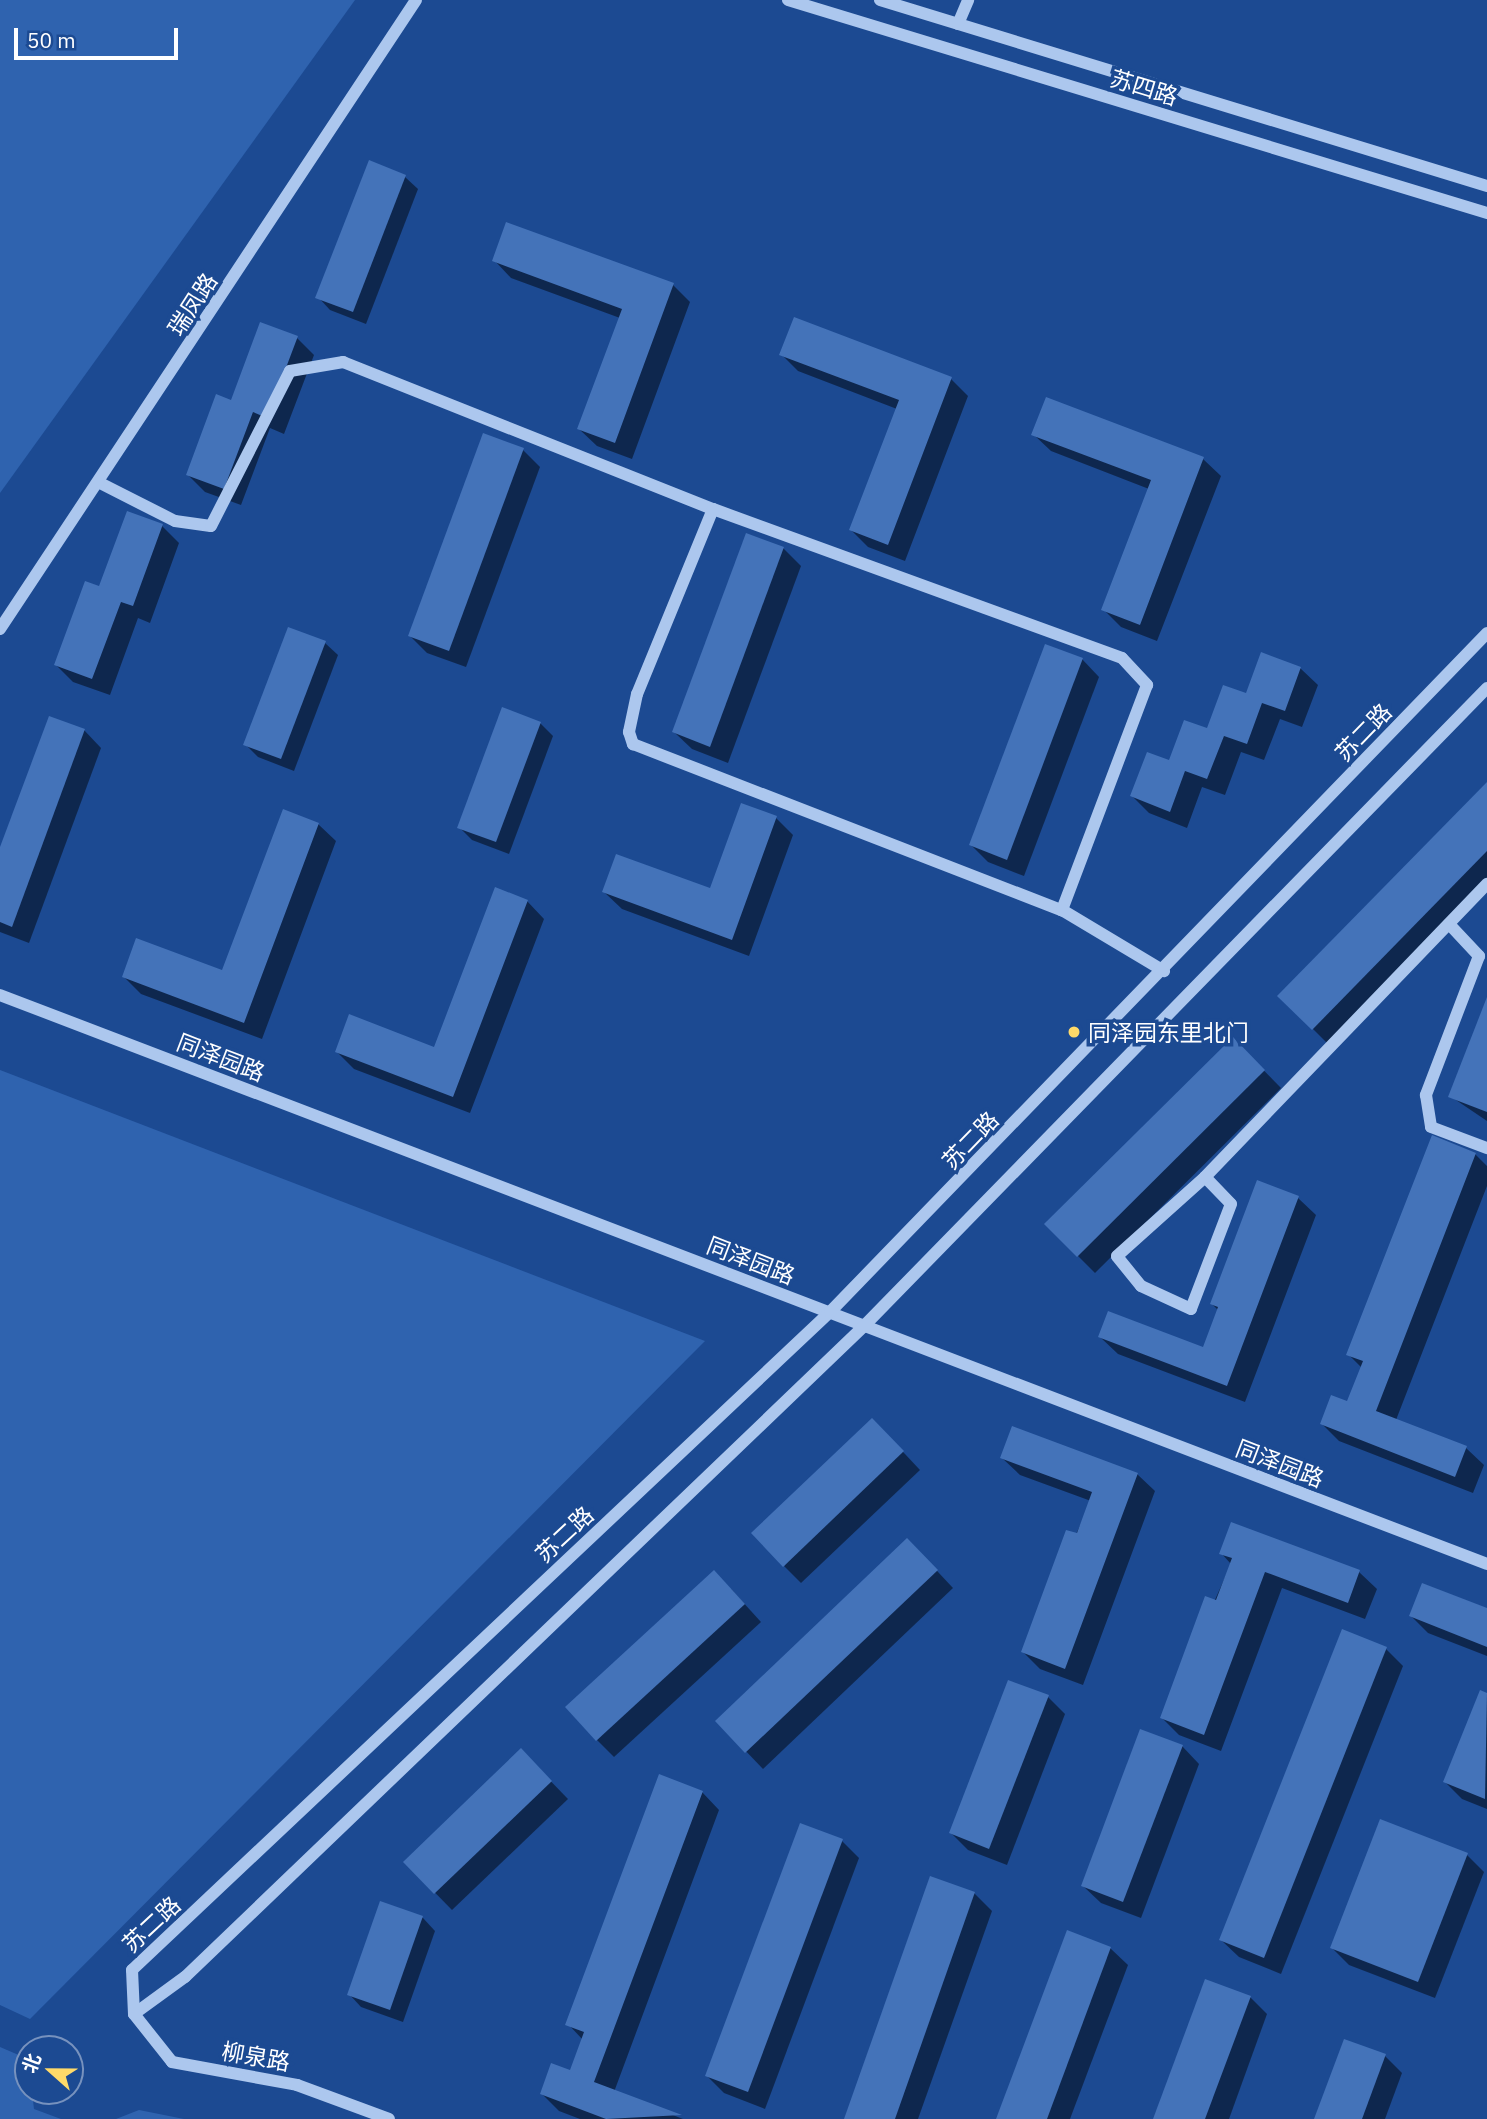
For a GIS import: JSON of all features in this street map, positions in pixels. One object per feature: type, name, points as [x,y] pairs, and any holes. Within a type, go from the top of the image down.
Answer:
[{"type":"street","name":"瑞凤路","points":[[0,629],[100,483],[416,0]]},
{"type":"street","name":"苏四路","points":[[788,0],[1487,213]]},
{"type":"street","name":"苏四路","points":[[880,0],[1487,186]]},
{"type":"street","points":[[958,24],[968,0]]},
{"type":"street","points":[[100,483],[175,521],[211,526],[290,371],[343,362],[713,509],[1122,658],[1147,685],[1062,910]]},
{"type":"street","points":[[713,509],[637,694],[629,733],[633,744],[1062,910],[1164,971]]},
{"type":"street","name":"苏二路","points":[[134,2014],[132,1970],[830,1312],[1164,971],[1487,633]]},
{"type":"street","points":[[134,2014],[185,1977],[863,1327],[1487,688]]},
{"type":"street","points":[[1205,1177],[1231,1204],[1191,1310],[1141,1286],[1117,1256],[1205,1177],[1487,884]]},
{"type":"street","points":[[1449,923],[1479,956],[1426,1095],[1431,1127],[1487,1148]]},
{"type":"street","name":"同泽园路","points":[[0,995],[1487,1564]]},
{"type":"street","name":"柳泉路","points":[[134,2014],[172,2062],[297,2085],[389,2119]]},
{"type":"shaded area","points":[[0,0],[355,0],[0,493]]},
{"type":"shaded area","points":[[0,1070],[705,1341],[30,2019],[0,2005]]},
{"type":"shaded area","points":[[0,2047],[14,2053],[14,2105],[34,2105],[34,2109],[61,2119],[0,2119]]},
{"type":"shaded area","points":[[139,2110],[184,2119],[116,2119]]},
{"type":"building","points":[[369,160],[406,175],[353,312],[315,298]]},
{"type":"building","points":[[506,222],[674,283],[615,443],[577,429],[622,309],[492,261]]},
{"type":"building","points":[[794,317],[952,377],[888,545],[849,530],[899,400],[779,355]]},
{"type":"building","points":[[260,322],[298,336],[267,418],[253,412],[224,489],[186,475],[216,394],[231,400]]},
{"type":"building","points":[[1046,397],[1204,457],[1140,625],[1101,610],[1151,480],[1031,435]]},
{"type":"building","points":[[483,433],[524,448],[449,651],[408,636]]},
{"type":"building","points":[[127,511],[163,524],[133,606],[121,602],[92,679],[54,665],[85,581],[99,586]]},
{"type":"building","points":[[746,533],[784,547],[710,747],[672,732]]},
{"type":"building","points":[[288,627],[326,641],[281,759],[243,745]]},
{"type":"building","points":[[1045,644],[1083,658],[1007,860],[969,845]]},
{"type":"building","points":[[1261,652],[1301,667],[1285,711],[1262,703],[1247,744],[1224,736],[1207,779],[1185,771],[1170,812],[1130,796],[1147,752],[1169,760],[1184,720],[1207,728],[1223,685],[1246,693]]},
{"type":"building","points":[[502,707],[541,722],[496,842],[457,828]]},
{"type":"building","points":[[49,716],[85,729],[12,927],[0,922],[0,847]]},
{"type":"building","points":[[1487,782],[1487,851],[1312,1030],[1277,996]]},
{"type":"building","points":[[741,803],[777,816],[732,940],[602,892],[616,854],[710,888]]},
{"type":"building","points":[[283,809],[319,823],[244,1023],[122,977],[136,938],[222,970]]},
{"type":"building","points":[[495,887],[528,900],[453,1097],[335,1052],[349,1014],[434,1047]]},
{"type":"building","points":[[1487,997],[1487,1112],[1448,1097]]},
{"type":"building","points":[[1233,1037],[1265,1070],[1077,1257],[1044,1224]]},
{"type":"building","points":[[1432,1135],[1476,1153],[1376,1411],[1467,1446],[1455,1477],[1320,1424],[1331,1395],[1347,1401],[1363,1361],[1346,1355]]},
{"type":"building","points":[[1257,1180],[1299,1196],[1227,1386],[1098,1337],[1108,1311],[1203,1347],[1218,1307],[1210,1304]]},
{"type":"building","points":[[872,1418],[904,1451],[783,1567],[751,1533]]},
{"type":"building","points":[[1012,1426],[1138,1473],[1065,1669],[1021,1652],[1066,1530],[1077,1533],[1092,1492],[1000,1458]]},
{"type":"building","points":[[1231,1522],[1360,1570],[1348,1603],[1265,1572],[1204,1735],[1160,1718],[1205,1596],[1216,1600],[1232,1558],[1219,1554]]},
{"type":"building","points":[[907,1538],[938,1570],[745,1753],[715,1721]]},
{"type":"building","points":[[714,1570],[745,1604],[596,1741],[565,1707]]},
{"type":"building","points":[[1422,1583],[1487,1608],[1487,1647],[1409,1616]]},
{"type":"building","points":[[1342,1629],[1387,1647],[1264,1958],[1219,1940]]},
{"type":"building","points":[[1008,1680],[1049,1695],[989,1849],[949,1833]]},
{"type":"building","points":[[1480,1690],[1487,1693],[1485,1799],[1443,1782]]},
{"type":"building","points":[[1140,1729],[1183,1745],[1123,1902],[1081,1886]]},
{"type":"building","points":[[521,1748],[552,1781],[434,1894],[403,1862]]},
{"type":"building","points":[[659,1774],[703,1791],[594,2082],[682,2115],[606,2119],[540,2094],[551,2063],[570,2070],[584,2032],[565,2025]]},
{"type":"building","points":[[1380,1819],[1468,1853],[1418,1982],[1330,1948]]},
{"type":"building","points":[[800,1823],[843,1839],[748,2092],[705,2076]]},
{"type":"building","points":[[930,1876],[975,1892],[895,2119],[844,2119]]},
{"type":"building","points":[[380,1901],[423,1916],[390,2010],[347,1995]]},
{"type":"building","points":[[1067,1930],[1111,1947],[1047,2119],[996,2119]]},
{"type":"building","points":[[1205,1979],[1251,1996],[1205,2119],[1153,2119]]},
{"type":"building","points":[[1344,2039],[1386,2054],[1362,2119],[1314,2119]]},
{"type":"place","name":"同泽园东里北门","points":[[1074,1032]]}]
